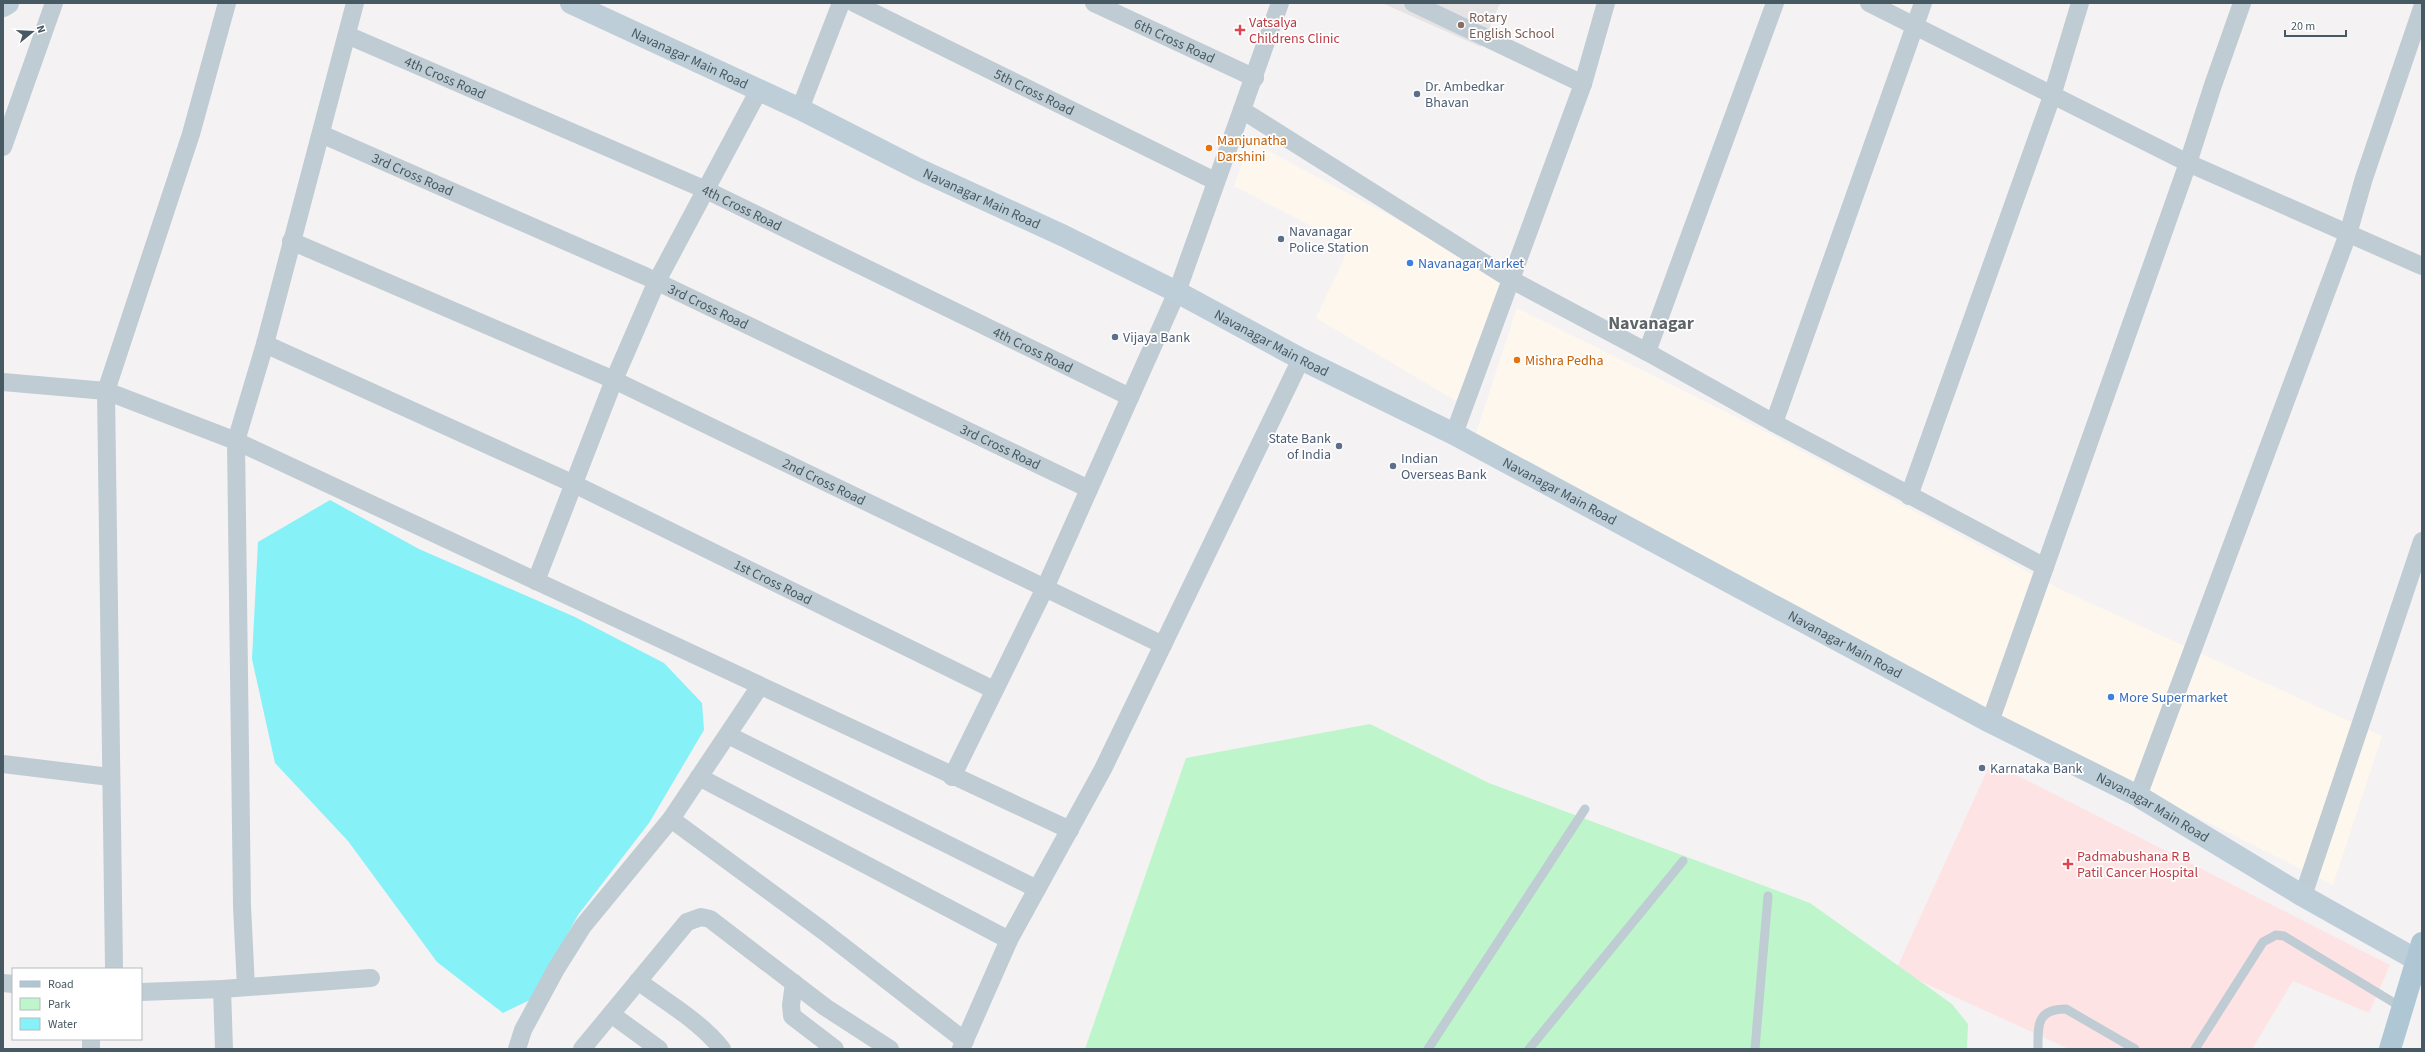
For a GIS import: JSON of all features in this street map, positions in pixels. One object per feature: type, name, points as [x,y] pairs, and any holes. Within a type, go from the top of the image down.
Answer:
[{"type":"main road","points":[[3,6],[7,3]]},
{"type":"main road","name":"Navanagar Main Road","points":[[571,3],[800,109],[918,169],[1064,236],[1177,292],[1301,359],[1454,434],[1990,722],[2138,796],[2303,896],[2420,955]]},
{"type":"main road","points":[[2390,1049],[2401,1007],[2420,955]]},
{"type":"street","points":[[3,15],[7,3]]},
{"type":"street","points":[[3,147],[54,3]]},
{"type":"street","points":[[114,968],[110,778],[106,391],[192,134],[227,3]]},
{"type":"street","points":[[246,987],[242,906],[236,441],[265,344],[355,3]]},
{"type":"street","points":[[800,109],[841,3]]},
{"type":"street","name":"5th Cross Road","points":[[854,3],[1215,181]]},
{"type":"street","name":"6th Cross Road","points":[[1094,3],[1254,78]]},
{"type":"street","points":[[952,776],[1045,588],[1177,292],[1215,181],[1254,78],[1280,3]]},
{"type":"street","points":[[1413,3],[1583,84]]},
{"type":"street","points":[[1454,434],[1583,84],[1606,3]]},
{"type":"street","points":[[1647,352],[1775,3]]},
{"type":"street","points":[[1869,3],[2188,163],[2422,266]]},
{"type":"street","points":[[1774,423],[1923,3]]},
{"type":"street","points":[[1908,496],[2052,96],[2080,3]]},
{"type":"street","points":[[1990,722],[2188,163],[2213,84],[2242,3]]},
{"type":"street","points":[[2138,796],[2348,234],[2364,178],[2422,8]]},
{"type":"street","name":"4th Cross Road","points":[[347,35],[676,176],[1130,397]]},
{"type":"street","points":[[525,576],[571,482],[602,375],[651,279],[706,190],[759,90]]},
{"type":"street","points":[[1242,110],[1510,279],[1647,352],[1908,496],[2045,567]]},
{"type":"street","name":"3rd Cross Road","points":[[321,134],[651,279],[1089,489]]},
{"type":"street","name":"2nd Cross Road","points":[[291,241],[602,375],[1164,645]]},
{"type":"street","name":"1st Cross Road","points":[[265,344],[571,482],[994,690]]},
{"type":"street","points":[[671,819],[822,930],[963,1045],[1009,940],[1103,769],[1301,359]]},
{"type":"street","points":[[3,382],[106,391],[236,441],[1070,830]]},
{"type":"street","points":[[2303,896],[2422,541]]},
{"type":"street","points":[[517,1049],[523,1030],[556,969],[583,926],[671,819],[760,686]]},
{"type":"street","points":[[728,735],[1037,889]]},
{"type":"street","points":[[3,764],[110,778]]},
{"type":"street","points":[[699,777],[1009,940]]},
{"type":"street","points":[[589,1046],[611,1014],[687,922],[701,917],[710,919],[825,1008],[890,1049]]},
{"type":"street","points":[[142,992],[222,989],[371,978]]},
{"type":"street","points":[[638,981],[696,1024],[714,1039],[722,1049]]},
{"type":"street","points":[[794,984],[791,1005],[792,1016],[835,1049]]},
{"type":"street","points":[[222,989],[224,1049]]},
{"type":"street","points":[[611,1014],[659,1049]]},
{"type":"lane","points":[[1428,1049],[1585,809]]},
{"type":"lane","points":[[1529,1049],[1683,861]]},
{"type":"lane","points":[[1755,1049],[1768,896]]},
{"type":"lane","points":[[2195,1049],[2263,942],[2276,935],[2284,936],[2401,1007]]},
{"type":"lane","points":[[2038,1049],[2038,1025],[2043,1016],[2050,1011],[2066,1009],[2135,1049]]},
{"type":"shaded area","name":"Rotary English School","points":[[1382,3],[1500,3],[1481,47]]},
{"type":"shaded area","name":"Navanagar Market","points":[[1250,141],[1510,280],[1458,402],[1316,318],[1350,246],[1234,186]]},
{"type":"shaded area","points":[[1517,308],[1760,429],[2064,591],[2382,736],[2333,885],[1979,708],[1472,445]]},
{"type":"shaded area","name":"Padmabushana R B Patil Cancer Hospital","points":[[1991,762],[2390,965],[2369,1013],[2293,981],[2252,1049],[2069,1049],[1896,970]]},
{"type":"green space","points":[[1370,724],[1489,783],[1810,903],[1952,1004],[1968,1024],[1967,1049],[1085,1049],[1186,758]]},
{"type":"water","points":[[330,500],[419,549],[575,617],[664,663],[702,703],[704,730],[649,823],[578,915],[532,999],[503,1013],[437,962],[348,841],[275,763],[252,659],[258,542]]},
{"type":"place","name":"Rotary English School","points":[[1461,25]]},
{"type":"place","name":"Vatsalya Childrens Clinic","points":[[1240,30]]},
{"type":"place","name":"Dr. Ambedkar Bhavan","points":[[1417,94]]},
{"type":"place","name":"Manjunatha Darshini","points":[[1209,148]]},
{"type":"place","name":"Navanagar Police Station","points":[[1281,239]]},
{"type":"place","name":"Navanagar Market","points":[[1410,263]]},
{"type":"place","name":"Vijaya Bank","points":[[1115,337]]},
{"type":"place","name":"Mishra Pedha","points":[[1517,360]]},
{"type":"place","name":"State Bank of India","points":[[1339,446]]},
{"type":"place","name":"Indian Overseas Bank","points":[[1393,466]]},
{"type":"place","name":"More Supermarket","points":[[2111,697]]},
{"type":"place","name":"Karnataka Bank","points":[[1982,768]]},
{"type":"place","name":"Padmabushana R B Patil Cancer Hospital","points":[[2068,864]]},
{"type":"district","name":"Navanagar","points":[[1651,323]]}]
